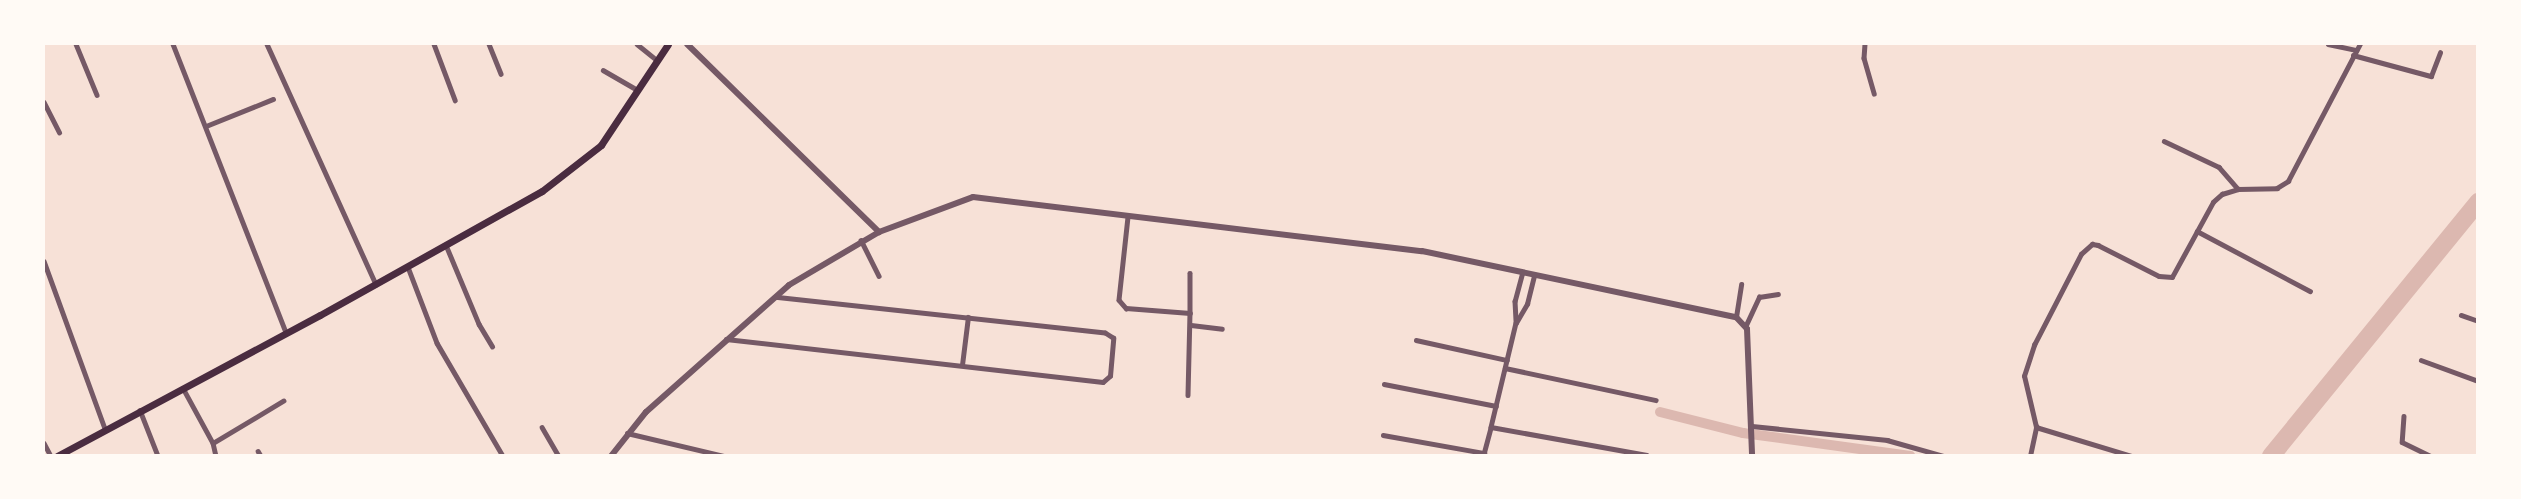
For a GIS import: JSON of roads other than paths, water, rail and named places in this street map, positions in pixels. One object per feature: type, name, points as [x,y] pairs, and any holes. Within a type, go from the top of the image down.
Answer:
[{"type":"main road","points":[[57,456],[408,267],[572,170],[601,145],[668,44]]},
{"type":"street","points":[[76,44],[97,95]]},
{"type":"street","points":[[173,44],[286,333]]},
{"type":"street","points":[[267,44],[376,284]]},
{"type":"street","points":[[434,44],[455,100]]},
{"type":"street","points":[[489,44],[501,74]]},
{"type":"street","points":[[638,44],[657,60]]},
{"type":"street","points":[[687,44],[879,232]]},
{"type":"street","points":[[1865,44],[1864,58],[1874,94]]},
{"type":"street","points":[[2328,44],[2431,76],[2440,53]]},
{"type":"street","points":[[2030,456],[2036,427],[2024,376],[2034,345],[2081,254],[2092,244],[2098,245],[2159,276],[2172,277],[2213,202],[2238,189],[2277,188],[2288,181],[2360,44]]},
{"type":"street","points":[[603,70],[637,90]]},
{"type":"street","points":[[206,126],[273,99]]},
{"type":"street","points":[[44,102],[59,132]]},
{"type":"street","points":[[2164,141],[2219,167],[2238,189]]},
{"type":"street","points":[[611,456],[627,433],[725,339],[773,297],[861,240],[973,197],[1128,218],[1400,248],[1737,317],[1746,325]]},
{"type":"street","points":[[1128,218],[1120,304],[1126,308],[1190,314]]},
{"type":"street","points":[[2197,231],[2310,291]]},
{"type":"street","points":[[861,240],[879,276]]},
{"type":"street","points":[[446,245],[479,324],[492,346]]},
{"type":"street","points":[[44,261],[105,429]]},
{"type":"street","points":[[408,267],[437,343],[503,456]]},
{"type":"street","points":[[1383,435],[1484,454],[1516,322],[1515,301],[1523,272]]},
{"type":"street","points":[[1188,395],[1191,326],[1190,273]]},
{"type":"street","points":[[1516,322],[1527,304],[1534,275]]},
{"type":"street","points":[[1737,317],[1741,284]]},
{"type":"street","points":[[1752,456],[1754,438],[1746,325],[1759,297],[1778,294]]},
{"type":"street","points":[[725,339],[1103,382],[1110,376],[1113,342],[1110,334],[773,297]]},
{"type":"street","points":[[2461,315],[2478,321]]},
{"type":"street","points":[[962,365],[968,317]]},
{"type":"street","points":[[1191,326],[1222,329]]},
{"type":"street","points":[[1416,340],[1507,360]]},
{"type":"street","points":[[2421,360],[2478,381]]},
{"type":"street","points":[[1505,368],[1656,400]]},
{"type":"street","points":[[1384,384],[1496,406]]},
{"type":"street","points":[[183,388],[213,444],[216,456]]},
{"type":"street","points":[[213,444],[283,401]]},
{"type":"street","points":[[140,410],[159,456]]},
{"type":"street","points":[[2404,416],[2402,442],[2431,456]]},
{"type":"street","points":[[542,427],[559,456]]},
{"type":"street","points":[[1491,427],[1646,455]]},
{"type":"street","points":[[1752,427],[1887,440],[1944,456]]},
{"type":"street","points":[[2036,427],[2132,456]]},
{"type":"street","points":[[627,433],[724,456]]},
{"type":"street","points":[[44,443],[51,456]]},
{"type":"waterway","points":[[2271,456],[2478,202]]},
{"type":"waterway","points":[[1660,412],[1743,433],[1910,456]]}]
